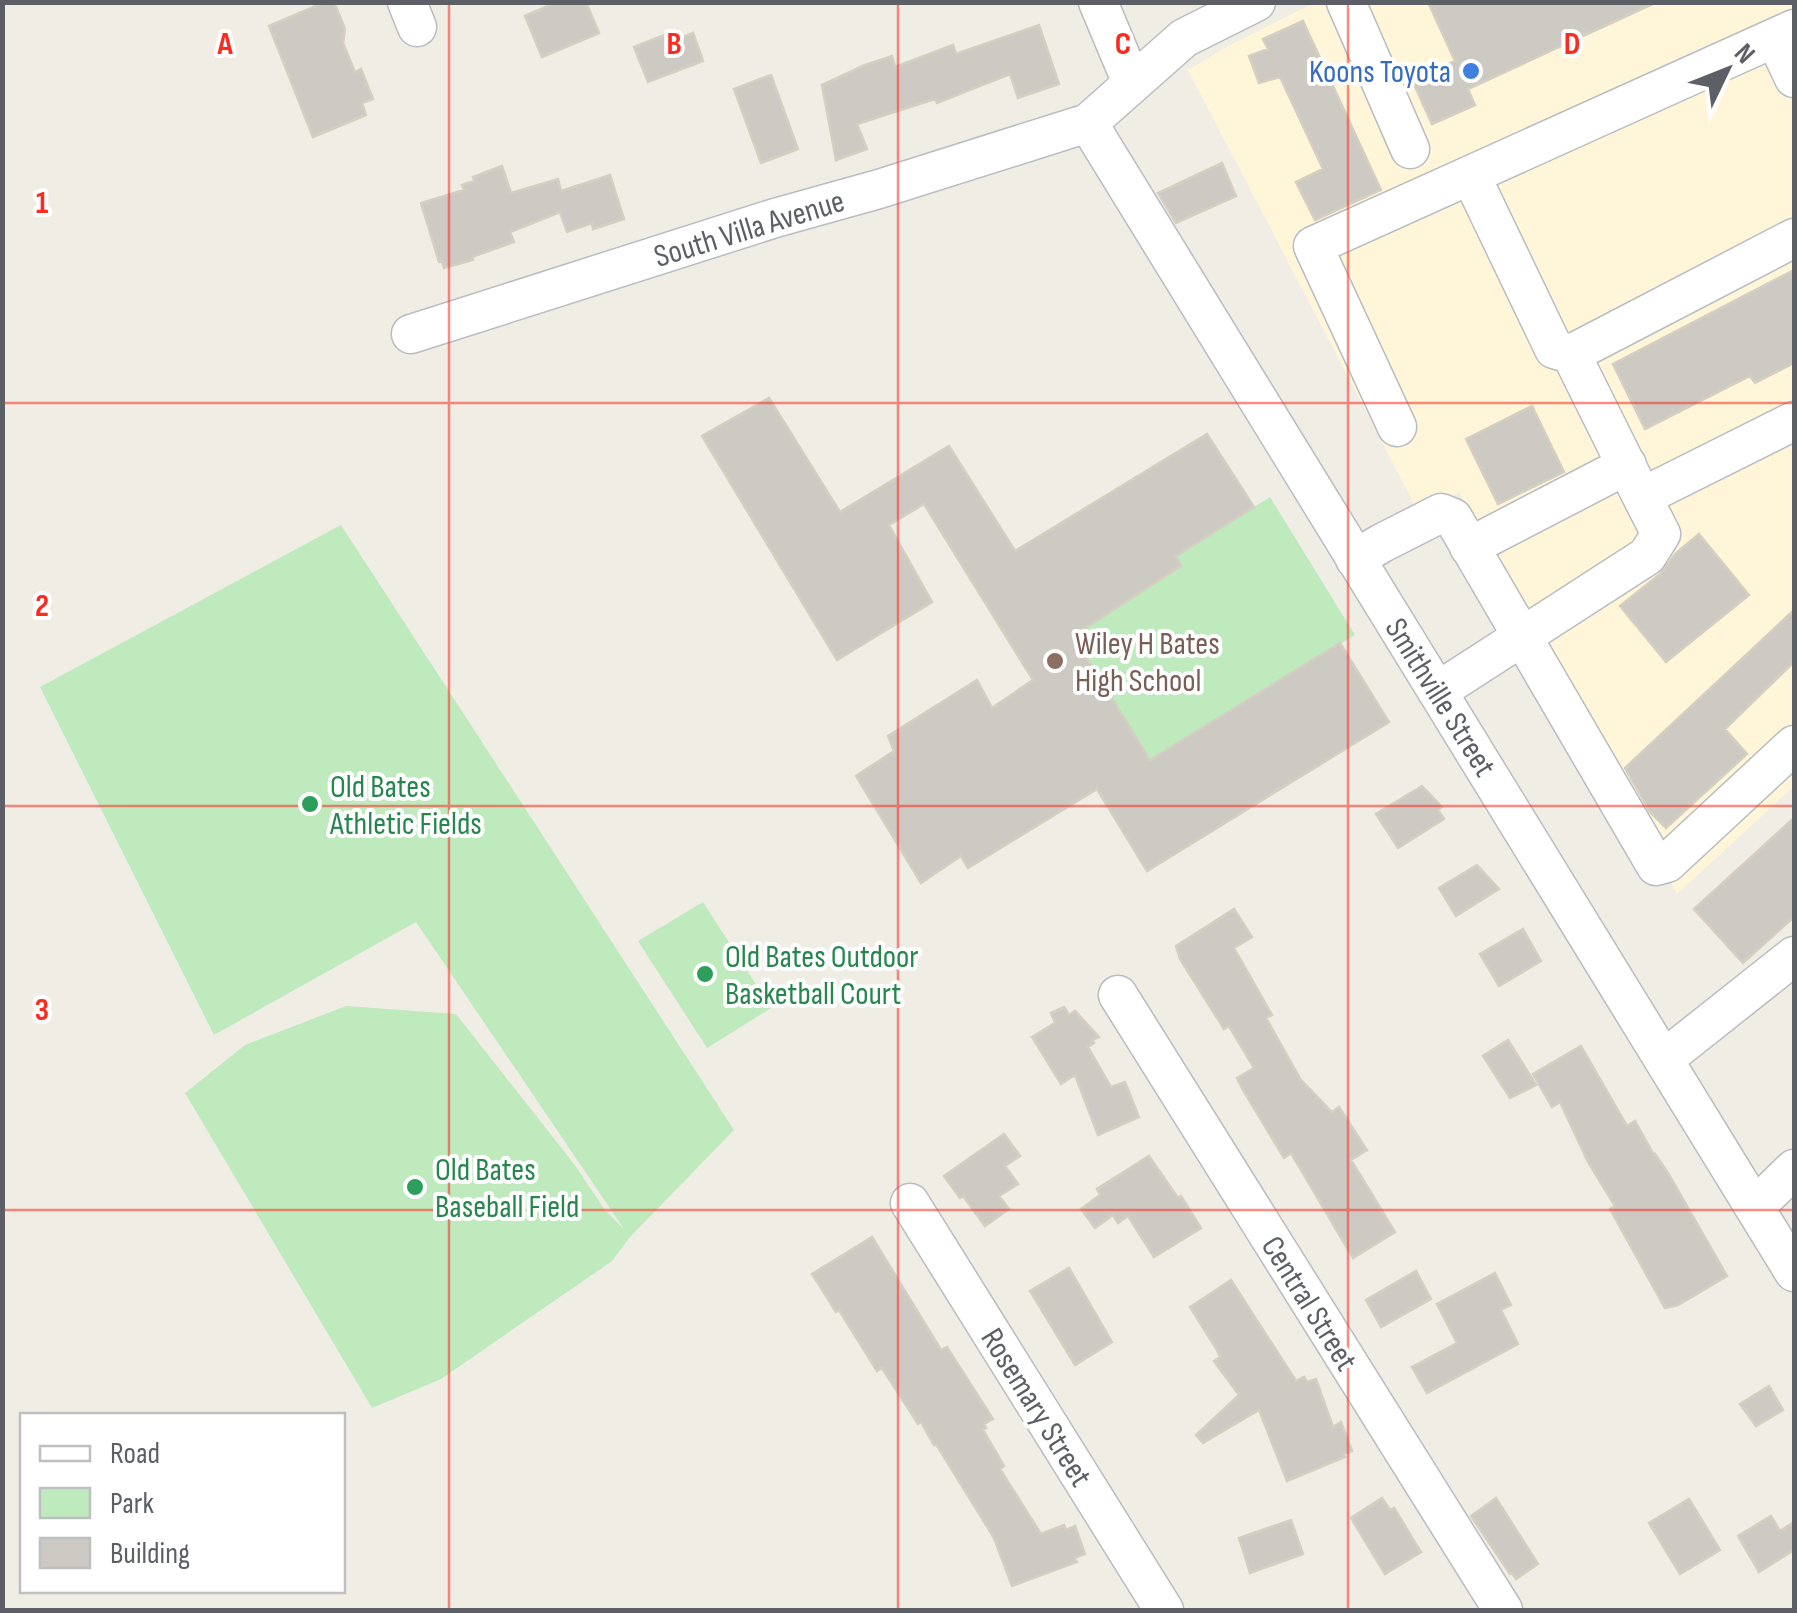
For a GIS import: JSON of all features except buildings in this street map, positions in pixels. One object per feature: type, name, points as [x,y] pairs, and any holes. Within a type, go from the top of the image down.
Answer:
[{"type":"street","points":[[1098,2],[1132,84]]},
{"type":"street","points":[[1088,123],[1184,38],[1256,2]]},
{"type":"street","points":[[1346,2],[1410,150]]},
{"type":"street","points":[[1397,427],[1312,246],[1784,33],[1794,78]]},
{"type":"street","name":"South Villa Avenue","points":[[411,334],[1088,123]]},
{"type":"street","name":"Smithville Street","points":[[1088,123],[1794,1272]]},
{"type":"street","points":[[1472,176],[1554,349],[1571,354],[1794,238]]},
{"type":"street","points":[[1438,691],[1646,556],[1661,534],[1571,354]]},
{"type":"street","points":[[1469,547],[1794,421]]},
{"type":"street","points":[[1355,559],[1441,513],[1452,518],[1656,866],[1667,863],[1794,745]]},
{"type":"street","points":[[1664,1059],[1794,956]]},
{"type":"street","name":"Central Street","points":[[1118,995],[1503,1610]]},
{"type":"street","points":[[1754,1206],[1794,1169]]},
{"type":"street","name":"Rosemary Street","points":[[910,1203],[1164,1610]]},
{"type":"shaded area","points":[[1314,3],[1794,3],[1794,786],[1677,894],[1459,492],[1419,513],[1188,70]]},
{"type":"green space","points":[[1270,497],[1355,635],[1150,760],[1066,624],[1105,616],[1181,567],[1176,556]]},
{"type":"green space","name":"Old Bates Athletic Fields","points":[[341,525],[734,1130],[630,1237],[612,1261],[441,1379],[372,1408],[185,1093],[245,1045],[346,1006],[456,1014],[574,1164],[605,1210],[624,1229],[416,922],[214,1035],[40,687]]},
{"type":"green space","name":"Old Bates Outdoor Basketball Court","points":[[703,902],[771,1008],[707,1048],[638,941]]},
{"type":"place","name":"Koons Toyota","points":[[1471,71]]},
{"type":"place","name":"Wiley H Bates High School","points":[[1055,661]]},
{"type":"place","name":"Old Bates Athletic Fields","points":[[310,804]]},
{"type":"place","name":"Old Bates Outdoor Basketball Court","points":[[705,974]]},
{"type":"place","name":"Old Bates Baseball Field","points":[[415,1187]]}]
